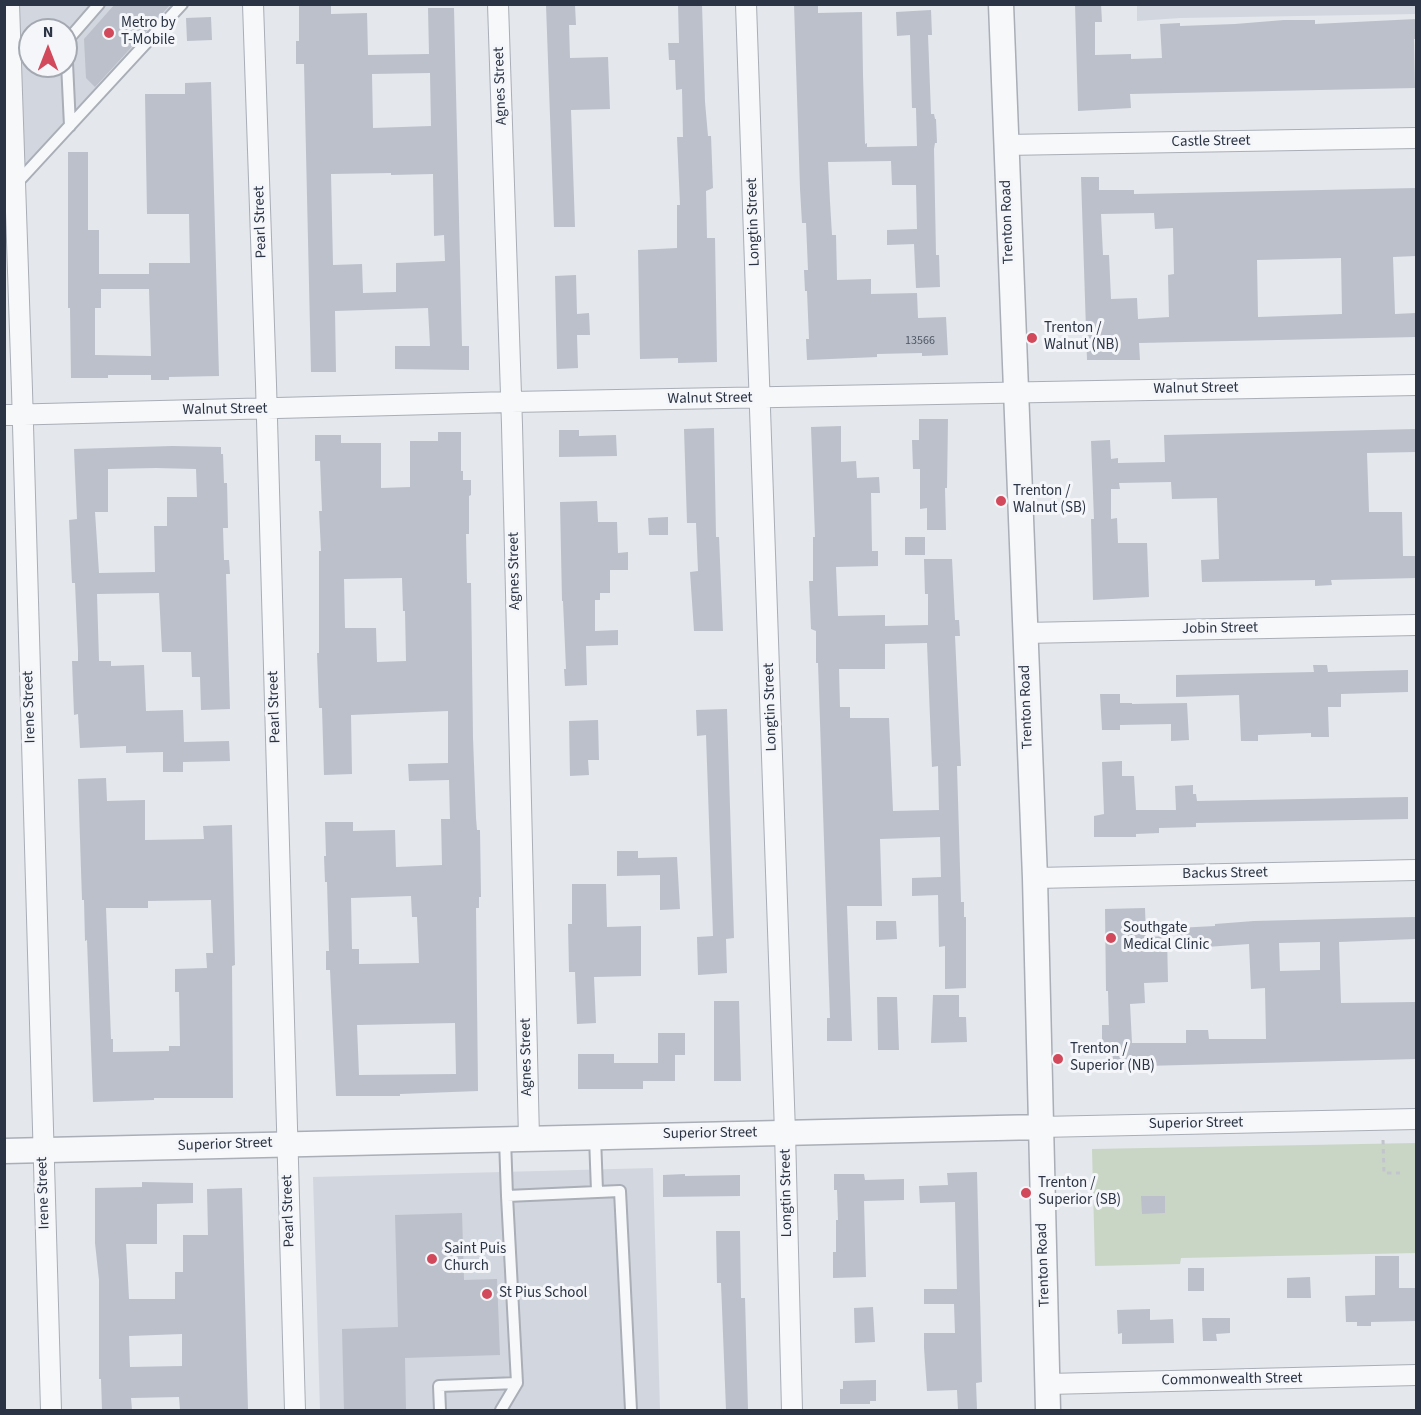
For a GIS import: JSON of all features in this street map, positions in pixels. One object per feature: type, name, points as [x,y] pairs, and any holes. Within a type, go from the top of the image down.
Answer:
[{"type":"street","name":"Irene Street","points":[[9,4],[8,113],[13,415],[51,1410]]},
{"type":"street","name":"Pearl Street","points":[[253,4],[296,1410]]},
{"type":"street","name":"Agnes Street","points":[[498,4],[511,402],[529,1138]]},
{"type":"street","name":"Longtin Street","points":[[746,4],[785,1132],[792,1410]]},
{"type":"street","name":"Trenton Road","points":[[1001,4],[1014,392],[1035,878],[1048,1410]]},
{"type":"street","name":"Castle Street","points":[[1005,145],[1416,138]]},
{"type":"street","name":"Walnut Street","points":[[13,415],[511,402],[1416,385]]},
{"type":"street","name":"Jobin Street","points":[[1024,633],[1416,625]]},
{"type":"street","name":"Backus Street","points":[[1035,878],[1416,870]]},
{"type":"street","name":"Superior Street","points":[[4,1151],[1416,1119]]},
{"type":"street","name":"Commonwealth Street","points":[[1048,1384],[1416,1375]]},
{"type":"lane","points":[[70,126],[66,42],[99,4]]},
{"type":"lane","points":[[9,192],[182,4]]},
{"type":"lane","points":[[595,1137],[597,1191]]},
{"type":"lane","points":[[501,1410],[517,1383],[505,1139]]},
{"type":"lane","points":[[507,1196],[620,1191],[631,1410]]},
{"type":"lane","points":[[440,1410],[439,1386],[517,1383]]},
{"type":"path","points":[[1383,1140],[1383,1173],[1400,1173]]},
{"type":"shaded area","points":[[1416,4],[1416,14],[1180,18],[1137,21],[1137,5]]},
{"type":"shaded area","points":[[5,5],[182,5],[5,197]]},
{"type":"shaded area","name":"St Pius School","points":[[653,1168],[660,1410],[320,1410],[313,1177]]},
{"type":"green space","points":[[1416,1143],[1416,1253],[1181,1258],[1180,1264],[1095,1266],[1092,1149]]},
{"type":"building","points":[[115,4],[171,4],[95,87],[86,78],[84,39]]},
{"type":"building","points":[[299,4],[331,4],[331,14],[367,13],[368,55],[429,54],[428,8],[454,8],[462,346],[469,346],[469,370],[395,369],[395,346],[430,346],[428,308],[335,311],[336,372],[311,372],[304,64],[296,64],[296,41],[299,41]],"holes":[[[430,73],[431,126],[373,128],[372,74]],[[391,173],[391,175],[433,174],[434,236],[444,235],[445,261],[396,263],[396,292],[363,293],[362,264],[333,265],[331,174]]]},
{"type":"building","points":[[678,4],[702,4],[705,102],[708,136],[711,136],[713,188],[706,191],[707,238],[715,238],[717,362],[678,363],[678,358],[640,359],[638,250],[677,248],[677,205],[680,205],[677,137],[683,137],[682,89],[676,90],[675,60],[669,60],[668,43],[679,43]]},
{"type":"building","points":[[794,4],[818,4],[818,13],[862,12],[865,144],[867,143],[867,147],[917,146],[916,108],[912,108],[910,35],[897,36],[896,12],[931,10],[932,35],[928,35],[931,114],[934,114],[936,119],[937,143],[934,149],[936,255],[939,255],[940,287],[916,288],[914,244],[887,245],[887,230],[917,229],[916,185],[892,185],[891,161],[828,162],[832,235],[836,235],[837,280],[871,279],[871,294],[917,293],[918,318],[946,317],[948,355],[877,354],[877,357],[807,360],[806,339],[809,339],[804,270],[808,270],[806,223],[802,223],[800,189]]},
{"type":"building","points":[[1075,4],[1101,4],[1102,22],[1095,22],[1095,55],[1131,54],[1131,59],[1162,58],[1160,24],[1180,23],[1180,26],[1315,20],[1315,24],[1416,19],[1415,88],[1130,94],[1131,108],[1078,111]]},
{"type":"building","points":[[546,5],[575,5],[576,25],[569,25],[570,58],[608,57],[610,109],[571,110],[575,227],[554,227]]},
{"type":"building","points":[[211,17],[212,40],[187,41],[186,18]]},
{"type":"building","points":[[211,82],[219,376],[169,377],[169,380],[151,380],[151,375],[71,378],[70,308],[68,308],[68,152],[88,152],[88,230],[99,230],[99,274],[149,274],[149,263],[190,263],[189,214],[147,214],[145,94],[185,94],[185,83]],"holes":[[[101,289],[149,289],[151,356],[95,355],[95,308],[101,308]]]},
{"type":"building","points":[[1081,177],[1099,177],[1099,190],[1134,190],[1134,194],[1416,188],[1416,256],[1393,257],[1395,314],[1416,313],[1416,337],[1139,343],[1140,360],[1087,360]],"holes":[[[1154,213],[1155,229],[1173,228],[1174,274],[1168,275],[1169,317],[1138,319],[1137,298],[1111,299],[1109,255],[1103,255],[1101,214]],[[1341,258],[1342,314],[1258,317],[1257,260]]]},
{"type":"building","points":[[576,275],[577,314],[589,313],[590,335],[577,335],[578,368],[557,369],[555,276]]},
{"type":"building","points":[[919,419],[948,419],[946,530],[927,530],[927,508],[920,509],[920,469],[913,469],[912,440],[919,440]]},
{"type":"building","points":[[841,426],[841,462],[856,461],[857,478],[879,477],[880,493],[871,493],[872,551],[878,551],[878,566],[836,567],[838,616],[885,615],[885,626],[928,625],[928,594],[925,594],[924,559],[952,559],[955,620],[959,620],[960,636],[955,636],[961,766],[957,766],[961,902],[964,902],[964,917],[966,917],[966,988],[945,989],[945,946],[939,947],[938,895],[912,896],[912,878],[941,877],[940,837],[880,839],[882,906],[847,906],[852,1041],[827,1041],[827,1018],[830,1018],[818,663],[816,663],[816,631],[811,629],[809,581],[813,581],[813,537],[815,537],[811,427]],"holes":[[[927,643],[932,767],[938,766],[939,810],[893,811],[889,718],[850,718],[850,707],[840,707],[839,669],[885,669],[885,644]]]},
{"type":"building","points":[[714,428],[716,537],[719,537],[723,631],[694,631],[690,572],[698,571],[696,523],[687,523],[684,429]]},
{"type":"building","points":[[1416,429],[1416,452],[1367,453],[1369,512],[1402,512],[1403,556],[1416,556],[1416,578],[1331,580],[1332,585],[1315,586],[1315,580],[1202,582],[1201,560],[1219,559],[1217,498],[1172,499],[1171,482],[1119,483],[1120,489],[1111,489],[1111,519],[1117,518],[1118,543],[1147,543],[1149,597],[1093,600],[1091,519],[1094,519],[1091,441],[1110,440],[1111,459],[1118,458],[1118,463],[1165,462],[1164,435]]},
{"type":"building","points":[[559,430],[579,430],[579,436],[616,435],[617,456],[559,457]]},
{"type":"building","points":[[438,432],[461,432],[461,471],[463,471],[463,480],[471,480],[469,534],[466,534],[467,583],[471,583],[476,818],[477,830],[480,830],[481,897],[479,897],[479,908],[476,908],[478,1091],[400,1094],[400,1096],[336,1096],[330,970],[326,970],[326,951],[329,951],[324,856],[326,856],[325,822],[353,822],[353,831],[395,830],[396,867],[442,865],[441,819],[450,819],[449,780],[409,781],[408,764],[448,763],[448,711],[351,715],[352,774],[324,775],[322,708],[319,708],[317,653],[319,653],[319,551],[321,551],[319,511],[322,511],[320,461],[315,461],[315,435],[341,435],[341,443],[381,443],[381,488],[410,487],[410,441],[438,441]],"holes":[[[402,578],[406,661],[377,662],[376,628],[345,628],[344,579]],[[411,896],[412,917],[417,917],[419,963],[359,964],[359,949],[352,949],[351,898]],[[455,1023],[456,1074],[359,1075],[357,1025]]]},
{"type":"building","points":[[221,447],[224,483],[227,483],[228,528],[223,528],[224,560],[229,560],[230,574],[226,574],[230,709],[201,710],[200,677],[192,677],[191,652],[162,652],[159,593],[97,594],[99,661],[111,661],[111,666],[144,665],[146,711],[183,710],[184,742],[229,741],[230,761],[183,762],[183,772],[163,772],[163,752],[126,753],[126,746],[80,748],[78,714],[74,715],[72,661],[78,661],[78,651],[69,520],[77,519],[74,449]],"holes":[[[108,469],[196,469],[197,497],[167,497],[167,526],[154,526],[155,572],[99,573],[95,512],[108,512]]]},
{"type":"building","points":[[597,501],[598,522],[617,522],[618,553],[628,552],[628,570],[610,570],[610,593],[600,593],[600,600],[595,600],[595,631],[618,630],[618,645],[586,646],[587,685],[565,686],[560,502]]},
{"type":"building","points":[[668,517],[668,535],[649,535],[648,518]]},
{"type":"building","points":[[905,537],[925,537],[925,555],[905,555]]},
{"type":"building","points":[[1313,665],[1327,665],[1328,672],[1408,670],[1408,692],[1341,694],[1341,707],[1328,707],[1329,737],[1311,737],[1311,733],[1258,735],[1258,741],[1241,741],[1239,695],[1176,697],[1176,675],[1314,672]]},
{"type":"building","points":[[1100,694],[1120,694],[1120,703],[1187,703],[1189,740],[1171,741],[1171,724],[1120,725],[1120,730],[1102,730]]},
{"type":"building","points":[[727,709],[734,938],[726,939],[727,973],[698,975],[697,937],[713,936],[706,735],[697,736],[696,710]]},
{"type":"building","points":[[598,720],[599,760],[588,760],[589,775],[570,776],[569,721]]},
{"type":"building","points":[[1122,761],[1122,776],[1134,776],[1136,810],[1176,810],[1175,786],[1193,785],[1193,794],[1196,794],[1197,801],[1408,797],[1408,819],[1196,823],[1196,827],[1159,828],[1159,833],[1136,834],[1136,837],[1094,837],[1094,816],[1104,814],[1102,762]]},
{"type":"building","points":[[106,778],[107,801],[145,800],[145,840],[204,839],[203,826],[232,825],[235,965],[232,966],[233,1098],[154,1098],[154,1100],[93,1102],[78,779]],"holes":[[[211,900],[213,953],[206,953],[207,968],[175,969],[175,992],[179,992],[180,1046],[169,1046],[169,1051],[113,1052],[106,908],[148,908],[148,901]]]},
{"type":"building","points":[[617,851],[638,851],[638,858],[677,857],[680,909],[660,910],[660,875],[617,876]]},
{"type":"building","points":[[572,884],[606,884],[607,927],[641,926],[641,976],[594,977],[596,1023],[577,1024],[575,972],[569,972],[568,924],[572,924]]},
{"type":"building","points":[[1145,908],[1146,937],[1167,936],[1168,982],[1144,983],[1145,1003],[1130,1004],[1132,1043],[1186,1043],[1186,1030],[1208,1030],[1209,1039],[1266,1039],[1265,988],[1251,989],[1249,944],[1178,949],[1177,928],[1254,921],[1415,917],[1415,939],[1339,942],[1341,1003],[1416,1002],[1416,1059],[1144,1066],[1144,1059],[1113,1060],[1112,1048],[1102,1049],[1102,1025],[1109,1025],[1108,991],[1106,991],[1105,909]],"holes":[[[1320,942],[1320,970],[1280,971],[1279,943]]]},
{"type":"building","points":[[876,921],[896,921],[897,939],[876,940]]},
{"type":"building","points":[[933,995],[959,995],[959,1017],[966,1017],[967,1042],[931,1043]]},
{"type":"building","points":[[877,997],[897,997],[899,1050],[878,1050]]},
{"type":"building","points":[[714,1001],[739,1001],[741,1081],[714,1081]]},
{"type":"building","points":[[658,1033],[685,1033],[685,1055],[675,1055],[675,1081],[643,1081],[643,1089],[578,1089],[578,1054],[614,1054],[614,1063],[658,1063]]},
{"type":"building","points":[[977,1172],[982,1382],[976,1383],[977,1410],[958,1410],[957,1390],[927,1391],[924,1348],[924,1333],[955,1333],[954,1304],[924,1304],[924,1289],[957,1289],[955,1202],[920,1203],[919,1186],[948,1185],[947,1173]]},
{"type":"building","points":[[685,1174],[685,1176],[740,1175],[740,1196],[663,1197],[663,1175]]},
{"type":"building","points":[[834,1174],[864,1174],[865,1180],[904,1179],[904,1200],[864,1201],[866,1277],[833,1278],[833,1252],[836,1252],[836,1220],[838,1220]]},
{"type":"building","points":[[142,1182],[193,1183],[193,1203],[157,1204],[157,1244],[126,1244],[129,1299],[175,1299],[175,1272],[183,1272],[183,1235],[208,1235],[207,1189],[242,1188],[248,1410],[180,1410],[179,1397],[131,1398],[132,1410],[102,1410],[101,1379],[99,1379],[99,1280],[95,1243],[95,1188],[142,1187]],"holes":[[[182,1334],[182,1366],[130,1367],[129,1336]]]},
{"type":"building","points":[[1141,1196],[1165,1196],[1165,1213],[1142,1214]]},
{"type":"building","points":[[462,1213],[464,1280],[497,1279],[500,1355],[405,1358],[406,1410],[344,1410],[342,1329],[398,1327],[395,1215]]},
{"type":"building","points":[[716,1231],[740,1231],[741,1298],[745,1298],[748,1410],[726,1410],[721,1283],[717,1283]]},
{"type":"building","points":[[1375,1256],[1399,1256],[1399,1288],[1416,1288],[1416,1321],[1371,1322],[1371,1326],[1357,1326],[1357,1322],[1346,1322],[1345,1296],[1375,1295]]},
{"type":"building","points":[[1188,1268],[1204,1268],[1204,1291],[1188,1291]]},
{"type":"building","points":[[1310,1277],[1311,1298],[1287,1298],[1287,1278]]},
{"type":"building","points":[[873,1307],[875,1342],[855,1343],[854,1308]]},
{"type":"building","points":[[1150,1309],[1150,1320],[1173,1319],[1174,1343],[1122,1344],[1122,1333],[1118,1334],[1117,1310]]},
{"type":"building","points":[[1202,1318],[1230,1318],[1230,1333],[1216,1334],[1217,1341],[1203,1341]]},
{"type":"building","points":[[876,1380],[876,1401],[870,1401],[870,1404],[840,1404],[840,1389],[843,1389],[843,1381]]},
{"type":"place","name":"Metro by T-Mobile","points":[[109,33]]},
{"type":"place","name":"Trenton / Walnut (NB)","points":[[1032,338]]},
{"type":"place","name":"Trenton / Walnut (SB)","points":[[1001,501]]},
{"type":"place","name":"Southgate Medical Clinic","points":[[1111,938]]},
{"type":"place","name":"Trenton / Superior (NB)","points":[[1058,1059]]},
{"type":"place","name":"Trenton / Superior (SB)","points":[[1026,1193]]},
{"type":"place","name":"Saint Puis Church","points":[[432,1259]]},
{"type":"place","name":"St Pius School","points":[[487,1294]]}]
